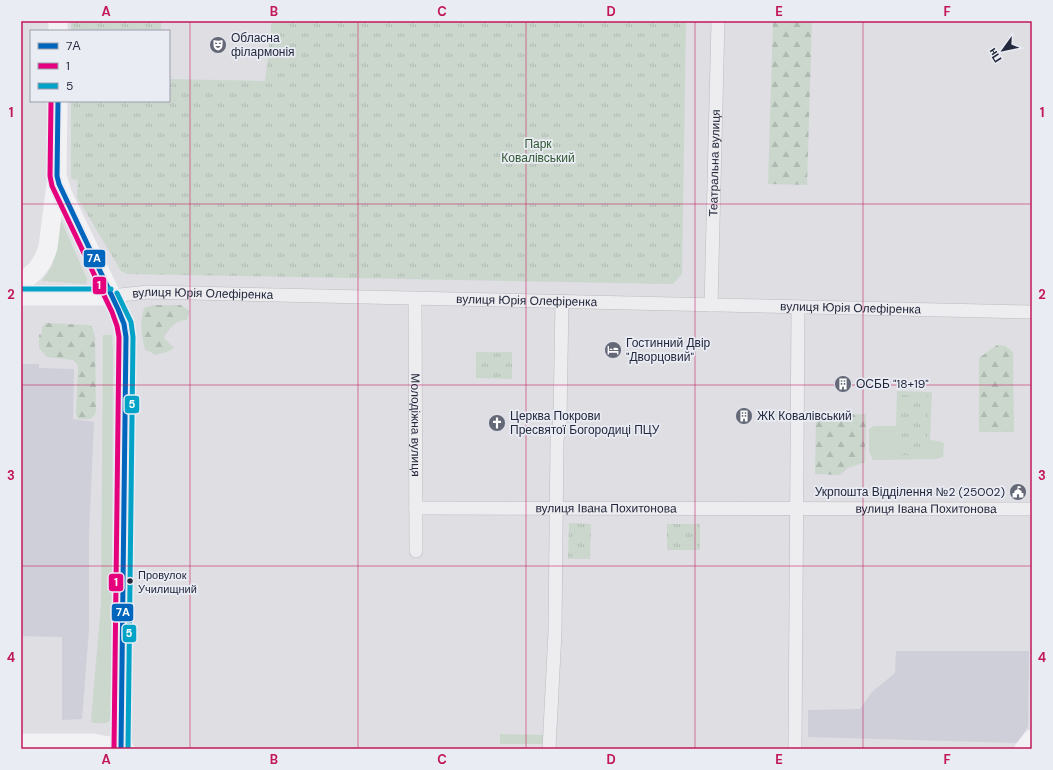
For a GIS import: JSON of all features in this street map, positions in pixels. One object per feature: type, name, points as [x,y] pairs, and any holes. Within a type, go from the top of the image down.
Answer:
[{"type":"main road","points":[[21,282],[37,270],[46,257],[57,176],[58,102]]},
{"type":"main road","points":[[21,743],[93,743],[123,749],[126,337],[124,324],[112,296],[63,195],[57,176]]},
{"type":"main road","name":"вулиця Юрія Олефіренка","points":[[21,296],[112,296]]},
{"type":"main road","points":[[1024,749],[1032,739]]},
{"type":"street","name":"Театральна вулиця","points":[[711,305],[718,21]]},
{"type":"street","name":"вулиця Юрія Олефіренка","points":[[112,296],[148,292],[1032,312]]},
{"type":"street","name":"Молодіжна вулиця","points":[[415,298],[416,552]]},
{"type":"street","points":[[550,749],[555,632],[557,440],[560,419],[562,301]]},
{"type":"street","points":[[795,749],[798,307]]},
{"type":"street","name":"вулиця Івана Похитонова","points":[[416,508],[1032,509]]},
{"type":"shaded area","points":[[21,364],[39,364],[39,368],[74,369],[73,419],[94,422],[89,535],[89,630],[82,719],[62,720],[62,637],[21,636]]},
{"type":"shaded area","points":[[896,651],[1029,651],[1028,726],[1019,743],[808,737],[808,710],[860,709],[872,692],[895,673]]},
{"type":"green space","points":[[71,21],[161,21],[161,30],[71,30]]},
{"type":"green space","name":"Парк Ковалівський","points":[[272,21],[686,21],[682,274],[673,284],[127,274],[121,271],[77,197],[78,180],[71,179],[71,102],[170,102],[170,79],[265,81]]},
{"type":"green space","points":[[773,21],[812,21],[807,185],[768,184]]},
{"type":"green space","points":[[61,220],[87,279],[86,284],[42,281],[52,266]]},
{"type":"green space","points":[[154,305],[180,305],[190,311],[187,320],[173,325],[164,338],[174,348],[167,352],[155,355],[145,350],[142,329],[144,308]]},
{"type":"green space","points":[[46,323],[88,325],[92,327],[95,336],[96,411],[92,418],[78,419],[76,414],[78,365],[73,360],[47,357],[39,348],[39,335],[42,333],[42,327]]},
{"type":"green space","points":[[103,335],[112,335],[113,351],[111,716],[110,721],[106,723],[93,723],[91,721],[101,604]]},
{"type":"green space","points":[[997,345],[1005,346],[1013,352],[1014,432],[979,432],[979,358]]},
{"type":"green space","points":[[476,352],[512,352],[512,379],[476,378]]},
{"type":"green space","points":[[897,391],[932,392],[930,440],[944,443],[943,457],[936,459],[873,460],[869,451],[869,429],[874,426],[896,426]]},
{"type":"green space","points":[[901,395],[929,396],[926,456],[898,455]]},
{"type":"green space","points":[[866,414],[865,462],[848,468],[840,475],[815,474],[816,415]]},
{"type":"green space","points":[[569,523],[591,524],[590,559],[568,559]]},
{"type":"green space","points":[[667,524],[700,524],[700,550],[667,550]]},
{"type":"green space","points":[[500,734],[545,735],[543,744],[500,744]]},
{"type":"transit line","name":"1","points":[[51,102],[50,176],[52,186],[112,312],[119,337],[114,748]]},
{"type":"transit line","name":"7А","points":[[58,102],[57,176],[59,184],[118,309],[124,324],[126,337],[121,748]]},
{"type":"transit line","name":"5","points":[[21,289],[111,289]]},
{"type":"transit line","name":"5","points":[[117,293],[131,322],[133,337],[128,748]]},
{"type":"place","name":"Обласна філармонія","points":[[218,45]]},
{"type":"place","name":"Гостинний Двір \"Дворцовий\"","points":[[613,350]]},
{"type":"place","name":"ОСББ \"18+19\"","points":[[843,384]]},
{"type":"place","name":"ЖК Ковалівський","points":[[744,416]]},
{"type":"place","name":"Церква Покрови Пресвятої Богородиці ПЦУ","points":[[497,423]]},
{"type":"place","name":"Укрпошта Відділення №2 (25002)","points":[[1018,492]]},
{"type":"place","name":"Провулок Училищний","points":[[130,581]]}]
